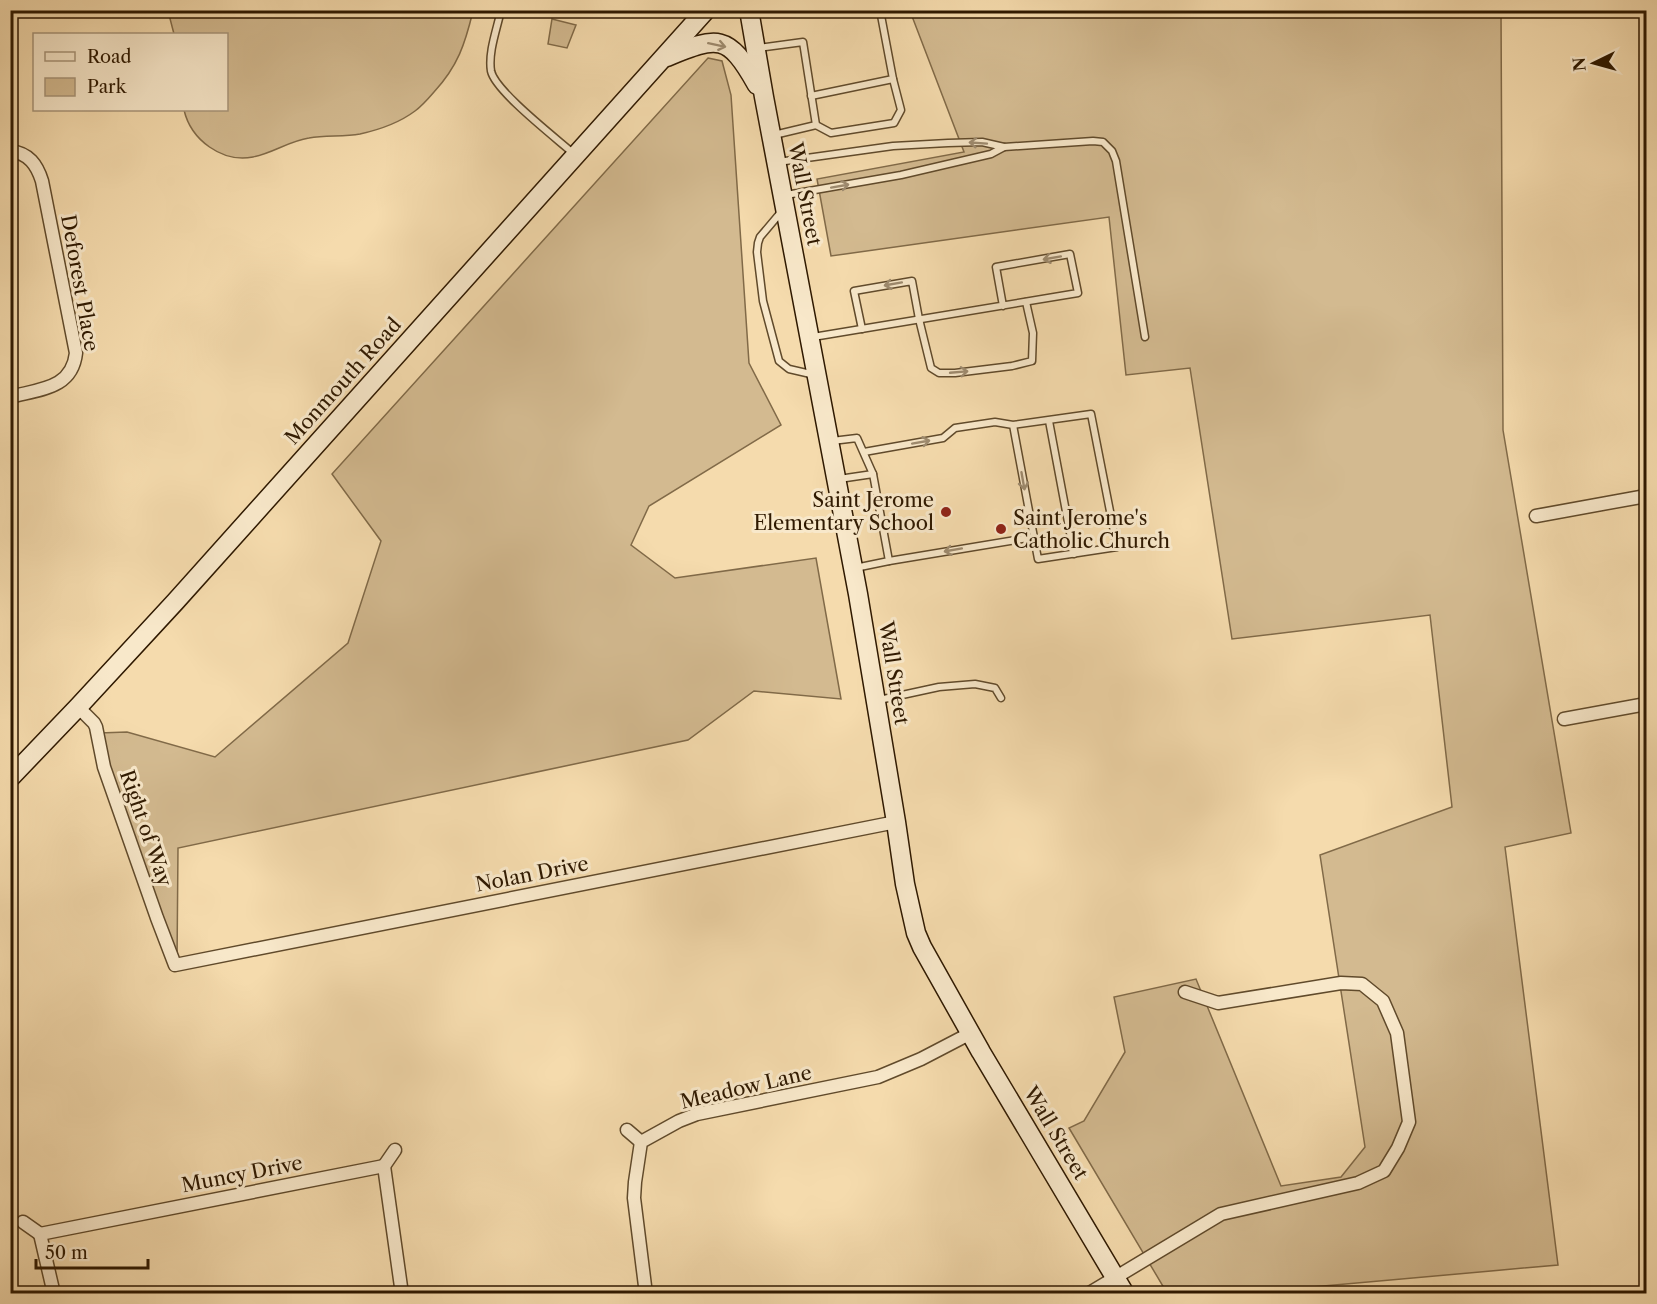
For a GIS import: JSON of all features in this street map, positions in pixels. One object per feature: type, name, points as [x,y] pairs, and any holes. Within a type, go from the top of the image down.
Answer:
[{"type":"street","name":"Monmouth Road","points":[[10,777],[175,602],[706,10]]},
{"type":"street","name":"Wall Street","points":[[749,10],[853,569],[905,884],[916,933],[933,968],[1125,1293]]},
{"type":"street","points":[[662,59],[700,44],[714,42],[724,45],[741,58],[764,97]]},
{"type":"street","name":"Deforest Place","points":[[10,151],[25,155],[33,161],[40,175],[76,353],[71,372],[62,381],[54,386],[10,397]]},
{"type":"street","points":[[1536,516],[1647,496]]},
{"type":"street","points":[[1563,719],[1647,704]]},
{"type":"street","name":"Right of Way","points":[[78,707],[96,727],[104,767],[175,965]]},
{"type":"street","name":"Nolan Drive","points":[[175,965],[896,822]]},
{"type":"street","points":[[1088,1293],[1221,1214],[1358,1183],[1384,1171],[1398,1148],[1409,1122],[1397,1033],[1383,1001],[1362,984],[1341,983],[1218,1003],[1185,992]]},
{"type":"street","name":"Meadow Lane","points":[[641,1143],[698,1114],[878,1077],[921,1059],[971,1033]]},
{"type":"street","points":[[627,1130],[641,1143],[634,1198],[646,1293]]},
{"type":"street","points":[[394,1150],[384,1166],[402,1293]]},
{"type":"street","name":"Muncy Drive","points":[[40,1234],[384,1166]]},
{"type":"street","points":[[23,1222],[40,1234],[54,1293]]},
{"type":"lane","points":[[501,10],[490,62],[492,76],[513,100],[575,155]]},
{"type":"lane","points":[[771,136],[816,125],[831,133],[894,123],[901,110],[880,10]]},
{"type":"lane","points":[[756,48],[803,42],[816,125]]},
{"type":"lane","points":[[811,96],[893,79]]},
{"type":"lane","points":[[776,162],[893,146],[948,142],[982,142],[1004,147],[1102,142],[1112,151],[1116,161],[1145,337]]},
{"type":"lane","points":[[816,375],[789,369],[779,361],[764,301],[757,252],[758,243],[784,202],[991,154],[1004,147]]},
{"type":"lane","points":[[809,338],[1003,306],[1078,293],[1070,254],[996,267],[1003,306]]},
{"type":"lane","points":[[862,329],[854,291],[912,281],[931,368],[939,373],[955,373],[1012,366],[1032,361],[1033,333],[1026,302]]},
{"type":"lane","points":[[864,452],[944,438],[955,428],[995,422],[1013,425],[1091,414],[1118,547],[1038,559],[1013,425]]},
{"type":"lane","points":[[1049,421],[1074,554]]},
{"type":"lane","points":[[829,442],[857,438],[873,474],[889,561]]},
{"type":"lane","points":[[836,480],[873,474]]},
{"type":"lane","points":[[853,569],[1034,537]]},
{"type":"lane","points":[[876,701],[939,687],[975,684],[995,688],[1001,698]]},
{"type":"green space","points":[[168,10],[473,11],[455,64],[425,102],[409,115],[388,126],[367,132],[309,138],[260,155],[241,158],[219,153],[201,140],[193,131],[184,111],[228,111],[228,33],[174,33]]},
{"type":"green space","points":[[910,11],[1501,11],[1503,430],[1571,833],[1505,847],[1558,1265],[1252,1293],[1167,1293],[1069,1128],[1084,1121],[1125,1052],[1114,997],[1196,979],[1281,1186],[1341,1177],[1365,1147],[1320,855],[1452,807],[1430,615],[1232,639],[1190,368],[1126,375],[1109,217],[831,256],[817,179],[964,152]]},
{"type":"green space","points":[[552,19],[576,25],[567,48],[548,44]]},
{"type":"green space","points":[[708,58],[722,61],[731,95],[749,363],[781,425],[649,506],[631,545],[675,578],[816,558],[841,699],[754,691],[688,740],[178,848],[177,963],[95,738],[99,733],[127,732],[215,757],[348,643],[381,541],[332,474]]},
{"type":"place","name":"Saint Jerome Elementary School","points":[[946,512]]},
{"type":"place","name":"Saint Jerome's Catholic Church","points":[[1001,529]]}]
